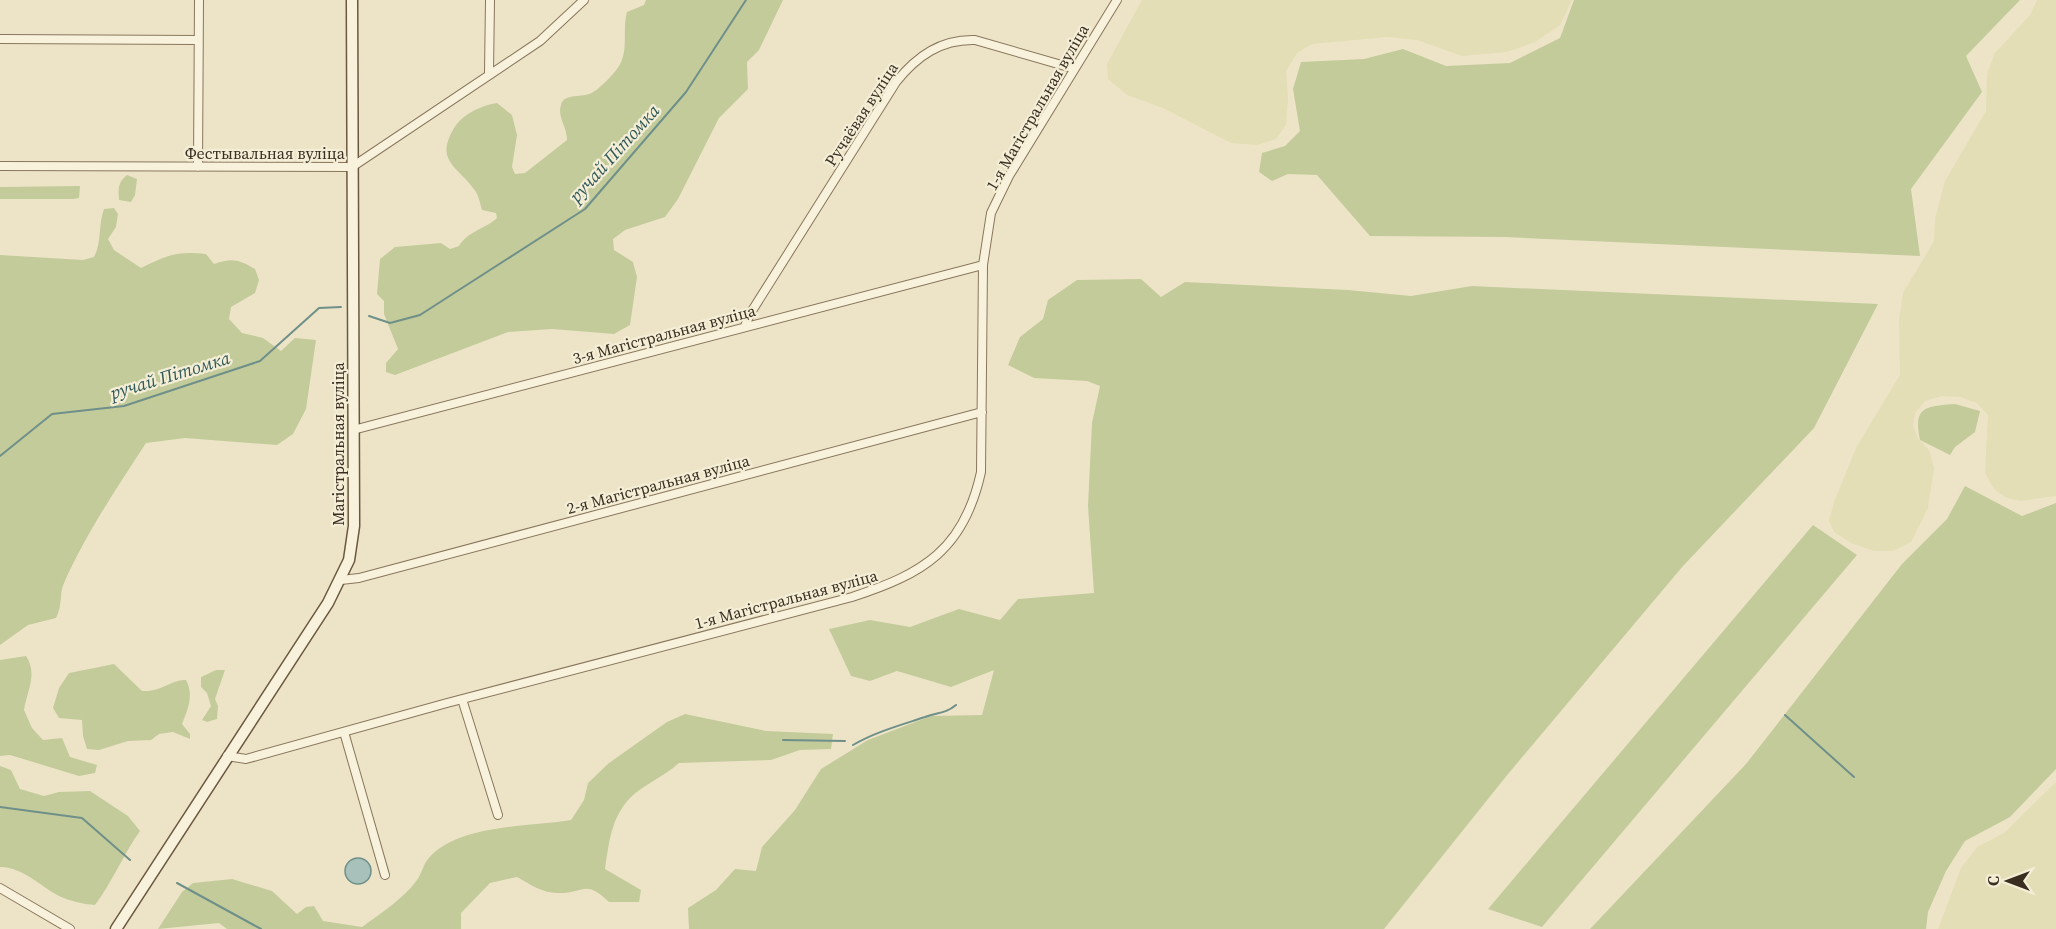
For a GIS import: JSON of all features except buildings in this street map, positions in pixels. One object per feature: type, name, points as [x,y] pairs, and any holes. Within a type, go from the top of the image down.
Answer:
[{"type":"street","points":[[198,167],[199,0]]},
{"type":"street","name":"Магістральная вуліца","points":[[116,929],[341,580],[349,560],[354,526],[352,0]]},
{"type":"street","points":[[489,72],[490,0]]},
{"type":"street","name":"Фестывальная вуліца","points":[[0,166],[352,167],[489,72],[540,41],[584,0]]},
{"type":"street","name":"1-я Магістральная вуліца","points":[[227,756],[246,759],[462,699],[852,597],[914,574],[952,538],[975,498],[981,463],[983,265],[991,213],[1008,176],[1072,68],[1117,0]]},
{"type":"street","points":[[0,39],[198,40]]},
{"type":"street","name":"Ручаёвая вуліца","points":[[745,326],[750,314],[883,102],[912,63],[943,44],[967,40],[992,44],[1072,68]]},
{"type":"street","name":"3-я Магістральная вуліца","points":[[352,430],[983,265]]},
{"type":"street","name":"2-я Магістральная вуліца","points":[[341,580],[359,578],[982,412]]},
{"type":"street","points":[[462,699],[498,814]]},
{"type":"street","points":[[344,732],[385,875]]},
{"type":"street","points":[[0,888],[69,929]]},
{"type":"shaded area","points":[[1142,0],[1572,0],[1560,25],[1535,42],[1507,52],[1462,56],[1417,40],[1387,37],[1312,44],[1297,53],[1286,71],[1288,99],[1286,125],[1276,139],[1257,145],[1231,143],[1163,108],[1127,95],[1108,79],[1107,64]]},
{"type":"shaded area","points":[[2037,0],[2056,0],[2056,496],[2020,501],[2005,497],[1994,489],[1985,473],[1988,415],[1977,403],[1960,397],[1941,396],[1925,401],[1915,413],[1913,426],[1918,439],[1929,450],[1934,468],[1928,508],[1911,542],[1893,551],[1874,551],[1851,543],[1834,532],[1829,521],[1834,502],[1856,448],[1900,375],[1899,321],[1903,293],[1934,241],[1935,219],[1945,181],[1986,111],[1987,74],[1995,53],[2030,15]]},
{"type":"shaded area","points":[[2056,782],[2056,929],[1938,929],[1961,868],[1977,847],[2004,833]]},
{"type":"green space","points":[[646,0],[783,0],[759,50],[747,62],[748,89],[719,118],[678,199],[665,217],[625,230],[613,239],[614,250],[633,262],[637,277],[630,325],[614,334],[552,329],[508,332],[395,375],[386,372],[386,363],[398,349],[384,314],[384,301],[377,294],[380,259],[395,247],[441,243],[450,249],[459,246],[472,233],[497,218],[496,213],[482,210],[476,192],[447,156],[449,137],[456,125],[475,110],[497,103],[512,115],[517,135],[512,167],[515,174],[525,173],[567,140],[560,114],[562,101],[568,97],[592,93],[619,66],[625,47],[627,12],[644,5]]},
{"type":"green space","points":[[1574,0],[2020,0],[1966,56],[1982,92],[1911,189],[1920,256],[1504,237],[1370,236],[1317,175],[1288,174],[1272,181],[1259,172],[1262,153],[1285,146],[1300,131],[1293,89],[1301,62],[1364,59],[1403,49],[1446,66],[1510,63],[1560,38]]},
{"type":"green space","points":[[127,175],[137,179],[135,195],[131,202],[119,200],[119,186]]},
{"type":"green space","points":[[80,186],[79,198],[74,199],[0,199],[0,187]]},
{"type":"green space","points":[[114,208],[118,214],[116,227],[108,239],[114,250],[141,268],[165,257],[187,253],[206,254],[214,264],[235,260],[255,269],[259,280],[255,293],[231,307],[229,319],[242,333],[263,338],[281,351],[295,338],[316,340],[306,409],[293,434],[277,445],[185,438],[146,443],[82,546],[63,587],[56,618],[28,625],[0,645],[0,255],[83,260],[94,257],[104,209]]},
{"type":"green space","points":[[1141,279],[1161,297],[1185,282],[1348,290],[1411,296],[1472,286],[1878,304],[1814,428],[1683,566],[1508,774],[1384,929],[689,929],[688,908],[716,890],[735,869],[756,871],[762,847],[795,810],[821,769],[868,740],[931,716],[982,715],[994,670],[951,687],[897,671],[870,681],[851,676],[829,629],[870,620],[910,627],[959,609],[1000,620],[1018,599],[1094,593],[1088,506],[1092,423],[1100,386],[1087,381],[1034,378],[1008,365],[1020,337],[1043,319],[1048,300],[1077,280]]},
{"type":"green space","points":[[1955,404],[1980,411],[1975,432],[1955,447],[1950,455],[1920,440],[1918,421],[1924,410]]},
{"type":"green space","points":[[1965,486],[2022,516],[2056,503],[2056,769],[2010,817],[1965,841],[1946,871],[1928,912],[1926,929],[1590,929],[1746,764],[1902,564],[1947,519]]},
{"type":"green space","points":[[1813,525],[1857,555],[1542,927],[1488,909]]},
{"type":"green space","points":[[26,656],[31,669],[31,683],[24,710],[32,728],[43,740],[62,738],[70,757],[97,765],[95,773],[79,776],[10,755],[0,756],[0,660]]},
{"type":"green space","points":[[114,664],[142,691],[155,690],[186,680],[190,697],[182,724],[190,734],[190,739],[173,732],[159,734],[151,740],[128,741],[99,750],[87,749],[82,720],[59,718],[53,708],[59,688],[69,673]]},
{"type":"green space","points":[[216,670],[225,670],[215,699],[218,706],[217,719],[207,722],[202,720],[211,706],[207,693],[201,687],[201,677]]},
{"type":"green space","points":[[685,714],[766,731],[833,734],[831,749],[800,750],[771,760],[679,763],[634,794],[618,815],[605,869],[641,890],[639,902],[609,902],[589,889],[552,893],[536,888],[517,877],[490,883],[461,913],[461,929],[227,929],[219,923],[158,929],[182,892],[193,883],[232,879],[272,891],[297,914],[306,907],[314,906],[323,921],[362,927],[405,893],[417,880],[428,859],[457,839],[495,829],[571,820],[584,800],[588,783],[609,763],[667,722]]},
{"type":"green space","points":[[0,766],[11,770],[20,789],[44,796],[59,792],[90,791],[128,816],[140,831],[95,905],[63,898],[17,870],[0,867]]},
{"type":"water","points":[[358,858],[367,862],[371,871],[367,880],[358,884],[349,880],[345,871],[349,862]]},
{"type":"waterway","name":"ручай Пітомка","points":[[369,316],[390,323],[420,315],[585,209],[686,92],[746,0]]},
{"type":"waterway","name":"ручай Пітомка","points":[[0,456],[52,414],[124,406],[260,361],[319,308],[341,307]]},
{"type":"waterway","points":[[853,745],[956,705]]},
{"type":"waterway","points":[[1785,715],[1854,777]]},
{"type":"waterway","points":[[783,740],[845,741]]},
{"type":"waterway","points":[[0,807],[82,818],[130,860]]},
{"type":"waterway","points":[[177,883],[261,929]]}]
